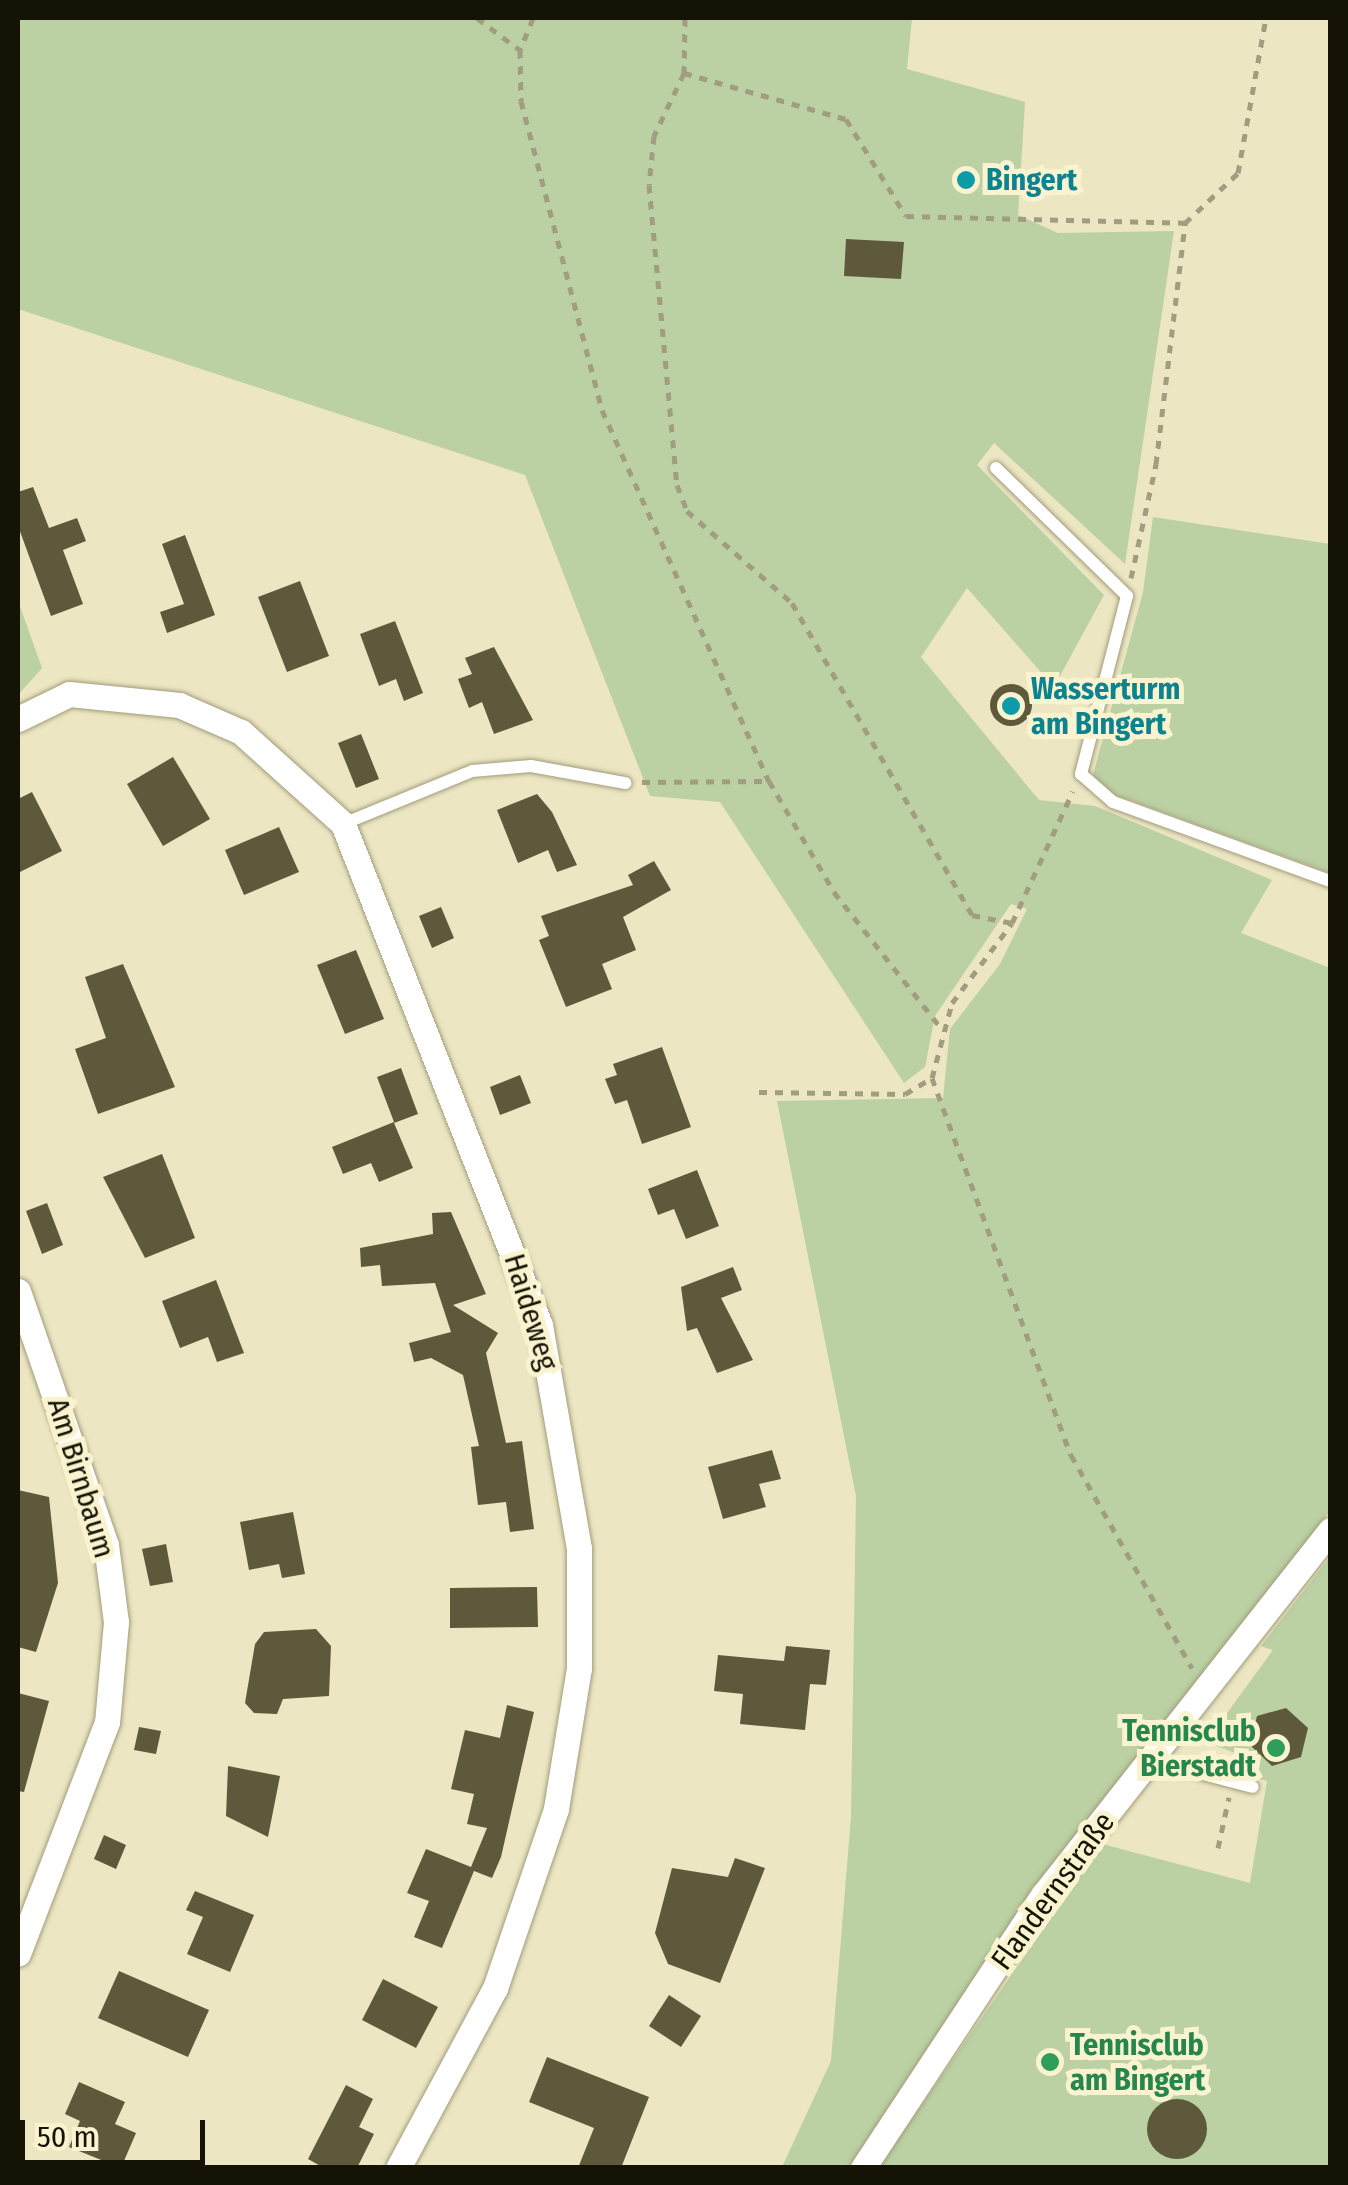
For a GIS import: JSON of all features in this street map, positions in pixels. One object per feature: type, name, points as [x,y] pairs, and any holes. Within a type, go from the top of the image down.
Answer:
[{"type":"street","name":"Haideweg","points":[[18,719],[69,694],[179,705],[241,732],[344,824],[540,1325],[579,1548],[578,1668],[556,1809],[495,1988],[398,2168]]},
{"type":"street","name":"Am Birnbaum","points":[[18,1290],[106,1544],[116,1622],[108,1722],[18,1954]]},
{"type":"street","name":"Flandernstraße","points":[[863,2168],[1044,1894],[1330,1530]]},
{"type":"lane","points":[[996,468],[1127,596],[1081,774],[1113,802],[1330,881]]},
{"type":"lane","points":[[344,824],[472,771],[531,766],[624,783]]},
{"type":"lane","points":[[1150,1760],[1254,1786]]},
{"type":"path","points":[[477,18],[520,50]]},
{"type":"path","points":[[533,18],[520,50],[521,102],[602,410],[769,781],[896,978],[942,1028]]},
{"type":"path","points":[[685,18],[684,73],[654,136],[649,186],[677,485],[688,511],[792,603],[972,915],[1012,923]]},
{"type":"path","points":[[1127,596],[1156,464],[1185,223],[1238,173],[1266,18]]},
{"type":"path","points":[[684,73],[846,118],[906,216],[1185,223]]},
{"type":"path","points":[[1081,774],[1012,923],[942,1028],[932,1078],[1071,1455],[1161,1627],[1208,1688]]},
{"type":"path","points":[[624,783],[769,781]]},
{"type":"path","points":[[759,1092],[905,1094],[932,1078]]},
{"type":"path","points":[[1218,1848],[1232,1782]]},
{"type":"green space","points":[[18,18],[912,18],[907,69],[1025,102],[1018,215],[1058,233],[1174,231],[1125,564],[994,443],[977,465],[1104,595],[1054,687],[967,588],[921,657],[1039,800],[1095,806],[1272,880],[1241,933],[1330,968],[1330,1511],[1034,1889],[849,2167],[782,2167],[831,2061],[851,1817],[856,1496],[777,1101],[943,1098],[950,1029],[1000,964],[1027,909],[1011,904],[935,1016],[925,1067],[904,1083],[720,802],[650,796],[525,475],[18,309]]},
{"type":"green space","points":[[1153,517],[1330,544],[1330,873],[1113,794],[1093,775],[1143,592]]},
{"type":"green space","points":[[18,601],[42,668],[18,695]]},
{"type":"green space","points":[[1330,1557],[1330,2167],[878,2168],[1102,1844],[1250,1883],[1267,1781],[1230,1772],[1235,1753],[1206,1742],[1273,1650],[1261,1646]]},
{"type":"building","points":[[846,239],[904,242],[901,279],[844,276]]},
{"type":"building","points":[[33,487],[49,528],[77,518],[86,541],[63,550],[83,604],[51,616],[18,526],[18,492]]},
{"type":"building","points":[[185,535],[215,615],[167,633],[160,612],[184,604],[162,544]]},
{"type":"building","points":[[300,581],[329,656],[287,672],[258,597]]},
{"type":"building","points":[[395,621],[423,693],[404,701],[396,679],[379,686],[360,634]]},
{"type":"building","points":[[494,647],[533,720],[494,734],[482,702],[469,708],[458,679],[472,674],[465,658]]},
{"type":"building","name":"Wasserturm am Bingert","points":[[1011,684],[1026,690],[1032,705],[1026,720],[1011,726],[996,720],[990,705],[996,690]]},
{"type":"building","points":[[361,734],[379,779],[356,788],[338,743]]},
{"type":"building","points":[[173,757],[210,819],[163,846],[127,784]]},
{"type":"building","points":[[32,792],[62,851],[18,873],[18,799]]},
{"type":"building","points":[[537,794],[552,812],[577,865],[557,872],[548,850],[518,863],[497,810]]},
{"type":"building","points":[[279,827],[299,872],[244,895],[225,850]]},
{"type":"building","points":[[654,861],[671,890],[623,917],[636,950],[602,964],[612,989],[566,1007],[539,940],[549,936],[541,916],[633,885],[628,875]]},
{"type":"building","points":[[441,907],[454,938],[432,948],[419,916]]},
{"type":"building","points":[[356,950],[384,1019],[345,1034],[317,965]]},
{"type":"building","points":[[123,964],[175,1087],[98,1114],[75,1049],[106,1038],[85,977]]},
{"type":"building","points":[[662,1047],[691,1127],[642,1144],[627,1100],[615,1104],[605,1079],[617,1075],[613,1064]]},
{"type":"building","points":[[401,1068],[418,1114],[394,1123],[413,1168],[379,1182],[371,1163],[343,1174],[332,1147],[394,1122],[377,1077]]},
{"type":"building","points":[[520,1075],[531,1103],[500,1115],[490,1087]]},
{"type":"building","points":[[162,1154],[195,1238],[145,1258],[103,1177]]},
{"type":"building","points":[[697,1170],[719,1226],[686,1239],[674,1209],[658,1215],[648,1189]]},
{"type":"building","points":[[47,1203],[63,1245],[42,1254],[26,1211]]},
{"type":"building","points":[[451,1212],[486,1294],[453,1305],[498,1333],[486,1353],[506,1443],[522,1441],[534,1529],[510,1532],[506,1502],[478,1505],[471,1447],[479,1446],[463,1375],[431,1358],[414,1362],[409,1343],[451,1332],[435,1283],[382,1286],[380,1265],[361,1267],[360,1248],[433,1234],[432,1213]]},
{"type":"building","points":[[733,1267],[742,1290],[721,1298],[753,1360],[717,1373],[697,1328],[687,1331],[681,1287]]},
{"type":"building","points":[[216,1280],[244,1353],[217,1362],[208,1337],[180,1348],[162,1301]]},
{"type":"building","points":[[772,1450],[781,1479],[759,1484],[766,1507],[723,1519],[708,1467]]},
{"type":"building","points":[[18,1490],[49,1497],[58,1583],[36,1652],[18,1647]]},
{"type":"building","points":[[293,1512],[305,1574],[282,1578],[279,1564],[249,1570],[240,1522]]},
{"type":"building","points":[[166,1544],[173,1582],[150,1586],[142,1549]]},
{"type":"building","points":[[537,1587],[538,1627],[450,1628],[450,1588]]},
{"type":"building","points":[[316,1629],[331,1646],[329,1696],[283,1699],[277,1714],[254,1713],[245,1703],[255,1644],[264,1632]]},
{"type":"building","points":[[786,1646],[830,1650],[826,1685],[810,1684],[805,1730],[740,1724],[743,1694],[714,1691],[718,1655],[784,1661]]},
{"type":"building","points":[[18,1693],[49,1701],[24,1792],[18,1791]]},
{"type":"building","points":[[507,1705],[534,1712],[501,1857],[492,1878],[474,1871],[442,1948],[414,1937],[429,1901],[407,1893],[426,1849],[471,1867],[487,1828],[467,1824],[474,1794],[451,1789],[465,1730],[500,1738]]},
{"type":"building","points":[[1286,1708],[1308,1728],[1301,1757],[1272,1766],[1250,1745],[1257,1716]]},
{"type":"building","points":[[139,1727],[161,1731],[156,1754],[134,1750]]},
{"type":"building","points":[[228,1766],[280,1776],[268,1837],[226,1816]]},
{"type":"building","points":[[104,1835],[126,1845],[116,1869],[94,1859]]},
{"type":"building","points":[[735,1858],[765,1868],[720,1983],[668,1964],[655,1933],[672,1868],[728,1877]]},
{"type":"building","points":[[195,1891],[254,1915],[230,1972],[187,1954],[203,1917],[186,1910]]},
{"type":"building","points":[[119,1971],[209,2010],[188,2057],[98,2018]]},
{"type":"building","points":[[383,1979],[438,2007],[416,2048],[362,2020]]},
{"type":"building","points":[[669,1995],[701,2016],[681,2047],[649,2026]]},
{"type":"building","points":[[547,2057],[649,2097],[621,2168],[578,2168],[594,2128],[529,2102]]},
{"type":"building","points":[[79,2082],[125,2102],[115,2124],[136,2133],[121,2168],[69,2147],[80,2121],[65,2114]]},
{"type":"building","points":[[346,2085],[373,2099],[359,2127],[374,2134],[357,2168],[324,2168],[308,2159]]},
{"type":"building","points":[[1177,2099],[1198,2108],[1207,2129],[1198,2150],[1177,2159],[1156,2150],[1147,2129],[1156,2108]]},
{"type":"place","name":"Bingert","points":[[966,180]]},
{"type":"place","name":"Wasserturm am Bingert","points":[[1011,706]]},
{"type":"place","name":"Tennisclub Bierstadt","points":[[1276,1748]]},
{"type":"place","name":"Tennisclub am Bingert","points":[[1050,2062]]}]
